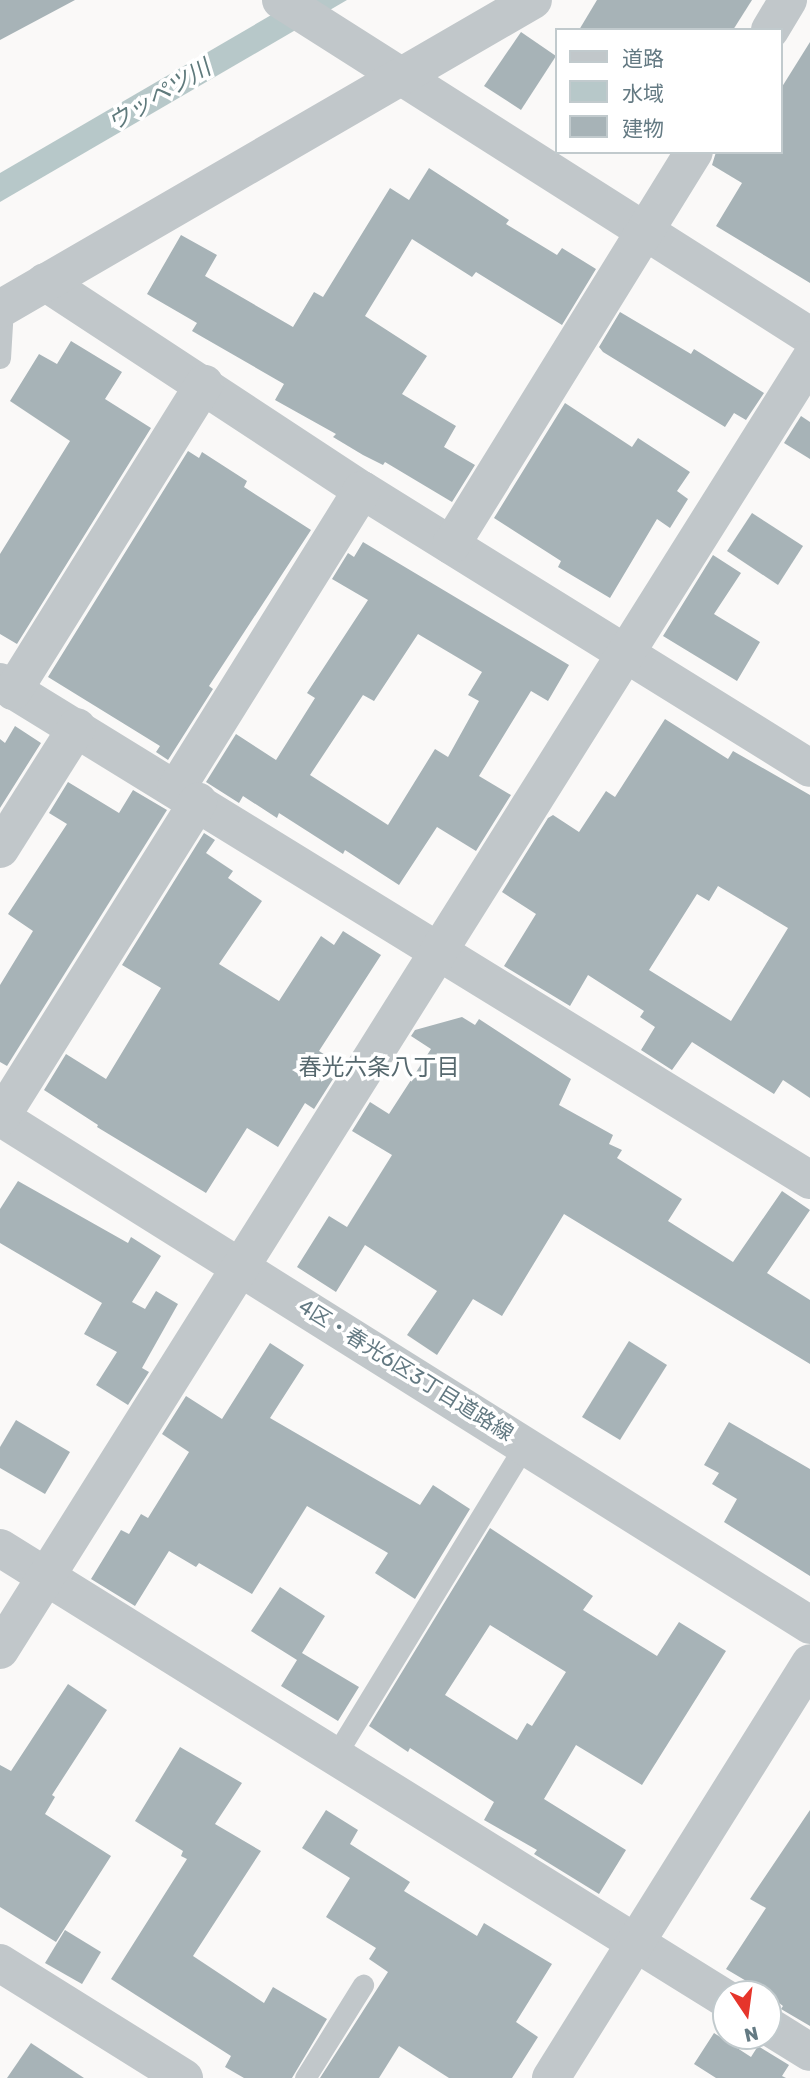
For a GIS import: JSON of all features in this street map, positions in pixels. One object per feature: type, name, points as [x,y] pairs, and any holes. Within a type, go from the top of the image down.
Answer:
[{"type":"street","points":[[281,0],[810,336]]},
{"type":"street","points":[[1,308],[533,0]]},
{"type":"street","points":[[771,28],[789,0]]},
{"type":"street","points":[[451,545],[693,154]]},
{"type":"street","points":[[44,282],[204,384],[362,490],[810,768]]},
{"type":"street","points":[[0,1650],[810,360]]},
{"type":"street","points":[[204,384],[7,686],[810,1180]]},
{"type":"street","points":[[0,1117],[362,490]]},
{"type":"street","points":[[0,849],[77,727]]},
{"type":"street","name":"4区・春光6区3丁目道路線","points":[[0,1117],[240,1265],[810,1625]]},
{"type":"street","points":[[0,1548],[712,1990]]},
{"type":"street","points":[[551,2078],[810,1663]]},
{"type":"street","points":[[0,1963],[184,2078]]},
{"type":"street","points":[[782,2035],[810,2052]]},
{"type":"lane","points":[[0,358],[1,308]]},
{"type":"lane","points":[[335,1756],[525,1445]]},
{"type":"lane","points":[[305,2078],[363,1985]]},
{"type":"water","name":"ウッペツ川","points":[[297,0],[347,0],[0,202],[0,173]]},
{"type":"building","points":[[0,0],[75,0],[0,40]]},
{"type":"building","points":[[597,0],[752,0],[734,28],[580,28]]},
{"type":"building","points":[[521,32],[554,55],[554,59],[521,110],[484,86]]},
{"type":"building","points":[[810,42],[810,283],[716,226],[742,183],[712,165],[715,154],[782,154],[782,87]]},
{"type":"building","points":[[429,168],[509,220],[506,224],[557,255],[562,248],[596,269],[562,325],[476,272],[472,277],[412,239],[365,316],[427,356],[402,394],[456,426],[444,447],[475,465],[452,502],[385,462],[383,465],[363,455],[333,437],[336,434],[275,400],[284,384],[192,331],[197,323],[147,294],[181,235],[217,255],[205,276],[293,327],[314,292],[323,297],[390,188],[409,200]]},
{"type":"building","points":[[620,312],[691,354],[694,349],[764,393],[746,420],[734,413],[725,427],[603,352],[599,347]]},
{"type":"building","points":[[71,341],[122,372],[105,399],[151,428],[17,644],[0,634],[0,554],[70,441],[10,401],[39,354],[57,364]]},
{"type":"building","points":[[565,403],[632,447],[638,438],[690,472],[677,491],[688,499],[670,528],[657,519],[610,598],[558,567],[561,561],[494,518]]},
{"type":"building","points":[[801,416],[810,422],[810,459],[784,443]]},
{"type":"building","points":[[188,451],[199,458],[202,452],[247,481],[244,487],[311,530],[209,686],[213,689],[168,760],[156,752],[160,746],[48,677]]},
{"type":"building","points":[[752,513],[803,546],[778,585],[727,551]]},
{"type":"building","points":[[363,542],[569,665],[548,701],[531,691],[479,776],[511,795],[476,851],[437,827],[399,885],[345,850],[343,854],[279,813],[277,818],[243,796],[239,803],[206,782],[236,734],[276,760],[315,698],[307,693],[368,600],[332,579],[348,553],[354,557]],"holes":[[[418,634],[482,672],[468,695],[479,701],[448,757],[435,749],[388,825],[310,775],[363,695],[374,701]]]},
{"type":"building","points":[[713,555],[741,573],[714,614],[760,642],[737,681],[663,636]]},
{"type":"building","points":[[665,719],[728,759],[733,751],[810,795],[810,1098],[783,1080],[774,1094],[692,1042],[672,1070],[641,1050],[655,1027],[640,1017],[644,1011],[588,975],[570,1006],[504,966],[536,914],[502,892],[548,818],[553,815],[579,832],[606,791],[615,797]],"holes":[[[718,886],[788,928],[731,1021],[649,970],[697,894],[709,901]]]},
{"type":"building","points":[[15,726],[41,743],[0,808],[0,739],[5,743]]},
{"type":"building","points":[[68,782],[119,813],[133,790],[167,810],[7,1066],[0,1062],[0,985],[33,931],[8,914],[67,824],[49,813]]},
{"type":"building","points":[[204,833],[215,840],[206,853],[233,871],[228,878],[262,901],[219,964],[279,1001],[321,936],[334,945],[343,931],[381,955],[319,1051],[336,1062],[327,1075],[333,1079],[314,1109],[305,1103],[278,1147],[247,1128],[206,1193],[97,1127],[98,1125],[44,1090],[66,1054],[106,1079],[161,988],[122,965]]},
{"type":"building","points":[[462,1017],[475,1025],[479,1019],[571,1079],[559,1105],[613,1135],[609,1144],[622,1150],[617,1158],[682,1199],[668,1221],[733,1262],[782,1191],[810,1210],[767,1273],[810,1300],[810,1364],[564,1214],[502,1316],[473,1299],[437,1355],[407,1335],[437,1291],[365,1245],[336,1292],[297,1267],[329,1216],[347,1227],[392,1155],[352,1131],[370,1102],[389,1114],[431,1049],[411,1036],[415,1030]]},
{"type":"building","points":[[18,1181],[128,1243],[131,1237],[161,1256],[132,1302],[145,1309],[156,1291],[178,1304],[142,1368],[149,1372],[128,1405],[96,1385],[117,1352],[84,1334],[102,1303],[0,1243],[0,1209]]},
{"type":"building","points":[[629,1341],[667,1365],[620,1440],[582,1417]]},
{"type":"building","points":[[270,1343],[304,1365],[270,1418],[420,1505],[433,1485],[470,1509],[415,1599],[375,1573],[388,1553],[307,1506],[252,1594],[199,1563],[196,1567],[169,1551],[135,1606],[91,1579],[121,1530],[129,1534],[141,1514],[148,1518],[189,1452],[162,1434],[186,1396],[222,1419]]},
{"type":"building","points":[[16,1420],[70,1452],[45,1494],[0,1468],[0,1447]]},
{"type":"building","points":[[729,1422],[810,1469],[810,1576],[724,1522],[737,1499],[712,1484],[719,1473],[704,1465]]},
{"type":"building","points":[[490,1528],[593,1596],[583,1610],[657,1656],[679,1622],[726,1651],[642,1785],[576,1745],[544,1799],[626,1850],[599,1894],[534,1854],[537,1850],[484,1820],[494,1802],[410,1748],[408,1752],[369,1726]],"holes":[[[490,1625],[566,1672],[532,1726],[527,1723],[517,1740],[445,1695]]]},
{"type":"building","points":[[280,1587],[325,1616],[302,1653],[359,1687],[338,1721],[281,1686],[297,1660],[251,1631]]},
{"type":"building","points":[[68,1684],[107,1710],[52,1795],[55,1797],[45,1814],[111,1856],[56,1942],[0,1907],[0,1765],[11,1771]]},
{"type":"building","points":[[180,1747],[242,1783],[215,1824],[261,1851],[193,1956],[264,2003],[273,1987],[327,2019],[292,2078],[244,2078],[225,2067],[231,2056],[111,1979],[187,1859],[181,1856],[183,1851],[135,1821]]},
{"type":"building","points":[[326,1810],[358,1830],[350,1844],[410,1882],[404,1891],[477,1936],[484,1923],[552,1964],[516,2022],[538,2037],[512,2078],[449,2078],[399,2046],[379,2078],[320,2078],[388,1972],[369,1959],[376,1948],[326,1917],[350,1878],[302,1848]]},
{"type":"building","points":[[810,1810],[810,2026],[782,2010],[782,1980],[744,1980],[726,1969],[766,1908],[750,1899]]},
{"type":"building","points":[[65,1930],[101,1952],[82,1984],[45,1963]]},
{"type":"building","points":[[712,2036],[712,2050],[740,2050],[751,2057],[755,2050],[765,2050],[789,2065],[782,2076],[786,2078],[716,2078],[694,2064]]},
{"type":"building","points":[[31,2043],[84,2078],[7,2078]]},
{"type":"district","name":"春光六条八丁目","points":[[379,1067]]}]
